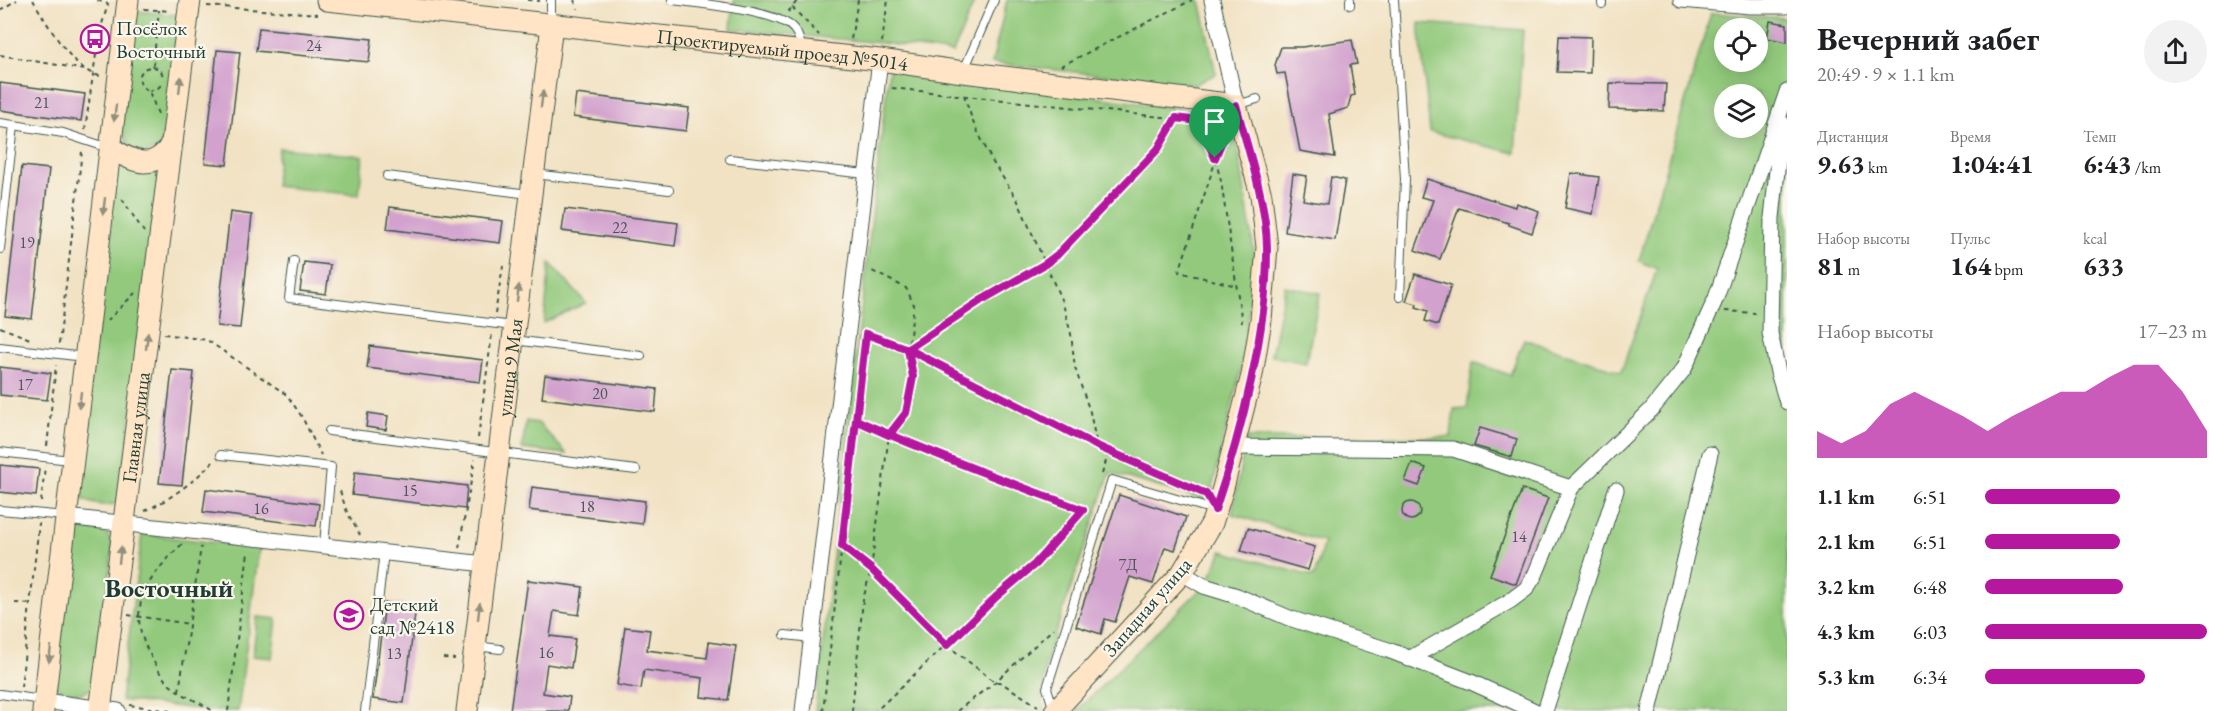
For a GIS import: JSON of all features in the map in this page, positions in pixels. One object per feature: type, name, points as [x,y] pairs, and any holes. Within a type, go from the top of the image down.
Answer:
[{"type":"street","name":"Проектируемый проезд №5014","points":[[327,0],[880,60],[1236,105]]},
{"type":"street","points":[[1212,0],[1236,105]]},
{"type":"street","points":[[1681,0],[1750,6],[1787,6]]},
{"type":"street","points":[[111,709],[43,706],[111,148],[131,4]]},
{"type":"street","name":"Главная улица","points":[[111,709],[157,263],[172,143],[182,6]]},
{"type":"street","name":"улица 9 Мая","points":[[467,711],[468,653],[485,564],[498,452],[507,330],[532,184],[552,25]]},
{"type":"street","points":[[803,711],[838,413],[859,174],[880,60]]},
{"type":"street","points":[[1409,658],[1510,601],[1526,589],[1535,575],[1571,488],[1651,410],[1684,369],[1710,310],[1787,92]]},
{"type":"street","name":"Западная улица","points":[[1055,711],[1182,573],[1212,523],[1252,375],[1261,320],[1267,247],[1261,195],[1236,105]]},
{"type":"street","points":[[1782,111],[1783,129],[1772,218],[1770,333],[1787,402]]},
{"type":"street","points":[[111,148],[138,163],[158,159],[166,153],[172,143]]},
{"type":"street","points":[[1234,447],[1453,449],[1571,488]]},
{"type":"street","points":[[1649,711],[1710,454]]},
{"type":"street","points":[[1545,711],[1616,490]]},
{"type":"street","points":[[66,517],[132,518],[376,551],[433,562],[485,564]]},
{"type":"street","points":[[1182,573],[1203,586],[1237,596],[1289,618],[1346,635],[1409,658],[1471,682],[1535,711]]},
{"type":"lane","points":[[551,0],[552,25]]},
{"type":"lane","points":[[672,0],[719,6],[787,23],[796,31],[801,51]]},
{"type":"lane","points":[[963,72],[994,0]]},
{"type":"lane","points":[[1394,0],[1405,179],[1400,297]]},
{"type":"lane","points":[[1236,105],[1257,99]]},
{"type":"lane","points":[[0,123],[63,133],[111,148]]},
{"type":"lane","points":[[0,249],[14,125]]},
{"type":"lane","points":[[730,159],[859,174]]},
{"type":"lane","points":[[387,176],[669,190]]},
{"type":"lane","points":[[294,261],[289,298],[507,330],[641,356]]},
{"type":"lane","points":[[0,347],[86,357]]},
{"type":"lane","points":[[329,431],[636,470]]},
{"type":"lane","points":[[0,452],[73,460]]},
{"type":"lane","points":[[221,455],[331,467],[324,545]]},
{"type":"lane","points":[[1055,711],[1047,688],[1112,480],[1215,510]]},
{"type":"lane","points":[[0,510],[66,517]]},
{"type":"lane","points":[[365,711],[376,551]]},
{"type":"lane","points":[[785,635],[812,638]]},
{"type":"lane","points":[[468,653],[500,649]]},
{"type":"lane","points":[[0,694],[20,697],[43,706]]},
{"type":"path","points":[[0,10],[17,0]]},
{"type":"path","points":[[33,0],[70,56],[94,75]]},
{"type":"path","points":[[20,697],[57,354],[84,140],[99,34],[108,4],[96,0]]},
{"type":"path","points":[[850,46],[858,0]]},
{"type":"path","points":[[880,60],[888,0]]},
{"type":"path","points":[[1032,81],[1192,0]]},
{"type":"path","points":[[131,4],[159,10],[182,6]]},
{"type":"path","points":[[153,66],[159,10]]},
{"type":"path","points":[[0,55],[89,70]]},
{"type":"path","points":[[153,66],[161,71],[163,80],[158,88],[149,91],[141,86],[138,77],[143,69],[153,66]]},
{"type":"path","points":[[887,87],[1176,118],[1227,126],[1179,272],[1237,286]]},
{"type":"path","points":[[964,94],[973,122],[992,161],[1017,199],[1063,304],[1071,334],[1075,368],[1090,412],[1097,446]]},
{"type":"path","points":[[908,349],[980,301],[1057,255],[1158,149],[1176,118]]},
{"type":"path","points":[[1199,121],[1215,158],[1221,181],[1243,325]]},
{"type":"path","points":[[107,321],[157,263],[108,177]]},
{"type":"path","points":[[458,552],[477,449],[507,330],[505,258]]},
{"type":"path","points":[[852,711],[863,600],[871,569],[889,435],[906,413],[913,377],[908,349],[914,305],[906,288],[867,268]]},
{"type":"path","points":[[1710,310],[1770,314]]},
{"type":"path","points":[[0,327],[33,340],[38,351]]},
{"type":"path","points":[[158,333],[207,340],[287,395],[315,440],[324,461],[331,467],[347,512],[376,551]]},
{"type":"path","points":[[823,711],[866,334],[908,349],[1097,446],[1206,494],[1215,510]]},
{"type":"path","points":[[838,413],[1083,510],[1035,564],[996,597],[876,711]]},
{"type":"path","points":[[1099,484],[1109,451]]},
{"type":"path","points":[[132,518],[168,501],[190,485],[221,455]]},
{"type":"path","points":[[179,691],[202,538]]},
{"type":"path","points":[[192,541],[182,544],[162,565],[142,598],[137,615],[140,634],[154,663],[167,682],[213,711]]},
{"type":"path","points":[[228,711],[249,543]]},
{"type":"path","points":[[842,546],[871,569],[947,645],[995,682],[1000,682],[1046,711]]},
{"type":"path","points":[[15,603],[30,604]]},
{"type":"path","points":[[128,615],[190,624]]},
{"type":"path","points":[[957,711],[995,682],[1055,627]]},
{"type":"path","points":[[443,658],[468,653]]},
{"type":"path","points":[[111,709],[170,711]]},
{"type":"green space","points":[[734,0],[975,0],[953,53],[882,43],[731,29]]},
{"type":"green space","points":[[1007,0],[1200,0],[1216,74],[1193,85],[992,63]]},
{"type":"green space","points":[[137,11],[185,16],[169,135],[160,149],[144,153],[129,146],[121,129]]},
{"type":"green space","points":[[1711,13],[1787,18],[1787,711],[1076,711],[1204,586],[1222,551],[1314,577],[1324,542],[1232,514],[1246,438],[1451,437],[1454,409],[1467,408],[1473,362],[1510,375],[1524,339],[1621,372],[1657,269],[1639,261]]},
{"type":"green space","points":[[1419,23],[1523,30],[1515,153],[1430,132]]},
{"type":"green space","points":[[889,69],[1233,116],[1255,257],[1243,360],[1209,501],[1110,473],[1046,661],[1041,697],[1046,711],[815,711]]},
{"type":"green space","points":[[279,148],[363,156],[359,195],[275,186]]},
{"type":"green space","points":[[117,158],[126,167],[137,172],[148,172],[160,168],[121,502],[106,505],[95,504],[80,498],[77,488]]},
{"type":"green space","points":[[550,263],[586,303],[544,323]]},
{"type":"green space","points":[[1285,286],[1320,293],[1306,363],[1271,356]]},
{"type":"green space","points":[[526,421],[538,423],[567,454],[522,449]]},
{"type":"green space","points":[[80,529],[104,533],[111,539],[113,545],[96,683],[87,691],[77,693],[66,692],[55,687],[73,531]]},
{"type":"green space","points":[[142,534],[259,548],[238,711],[216,711],[121,700]]},
{"type":"green space","points":[[257,617],[277,619],[272,658],[253,656]]},
{"type":"building","points":[[1770,21],[1787,24],[1787,42],[1768,38]]},
{"type":"building","points":[[259,28],[372,39],[369,62],[256,51]]},
{"type":"building","points":[[1559,36],[1591,37],[1590,73],[1557,72]]},
{"type":"building","points":[[1352,40],[1357,64],[1350,65],[1355,95],[1351,96],[1348,108],[1329,114],[1335,157],[1300,151],[1285,73],[1277,74],[1275,65],[1281,47],[1302,47]]},
{"type":"building","points":[[217,50],[240,52],[227,165],[205,163]]},
{"type":"building","points":[[0,83],[85,94],[81,121],[0,110]]},
{"type":"building","points":[[1610,83],[1666,84],[1664,111],[1609,109]]},
{"type":"building","points":[[576,94],[689,108],[686,131],[573,117]]},
{"type":"building","points":[[22,166],[49,169],[32,319],[5,316]]},
{"type":"building","points":[[1571,173],[1599,177],[1593,214],[1565,208]]},
{"type":"building","points":[[1293,174],[1307,176],[1303,200],[1327,204],[1331,177],[1345,180],[1335,240],[1285,232]]},
{"type":"building","points":[[1427,179],[1515,207],[1516,203],[1539,211],[1532,233],[1509,225],[1509,223],[1459,208],[1440,259],[1415,250],[1433,200],[1421,197]]},
{"type":"building","points":[[390,207],[503,221],[500,243],[387,229]]},
{"type":"building","points":[[565,209],[678,223],[675,246],[562,231]]},
{"type":"building","points":[[230,212],[252,215],[240,328],[217,326]]},
{"type":"building","points":[[304,262],[330,265],[326,294],[300,291]]},
{"type":"building","points":[[1415,274],[1451,285],[1438,325],[1425,321],[1428,311],[1416,307],[1417,304],[1406,301]]},
{"type":"building","points":[[370,346],[483,360],[480,382],[367,368]]},
{"type":"building","points":[[0,367],[51,373],[47,400],[0,395]]},
{"type":"building","points":[[172,370],[194,372],[182,485],[159,483]]},
{"type":"building","points":[[545,375],[657,389],[655,412],[542,398]]},
{"type":"building","points":[[368,413],[388,416],[386,430],[366,427]]},
{"type":"building","points":[[1480,428],[1517,439],[1512,457],[1474,446]]},
{"type":"building","points":[[1412,463],[1426,468],[1419,486],[1405,481]]},
{"type":"building","points":[[0,465],[39,469],[36,496],[0,492]]},
{"type":"building","points":[[355,472],[467,486],[465,509],[352,495]]},
{"type":"building","points":[[532,487],[645,501],[642,524],[529,510]]},
{"type":"building","points":[[206,489],[319,504],[316,526],[203,512]]},
{"type":"building","points":[[1522,489],[1548,498],[1516,584],[1490,575]]},
{"type":"building","points":[[1119,495],[1186,517],[1175,550],[1165,547],[1153,584],[1130,577],[1115,622],[1105,619],[1101,634],[1076,626]]},
{"type":"building","points":[[1411,502],[1417,505],[1420,511],[1417,517],[1411,520],[1405,517],[1402,511],[1405,505]]},
{"type":"building","points":[[1248,528],[1315,547],[1308,570],[1241,551]]},
{"type":"building","points":[[528,580],[583,587],[579,615],[554,611],[550,636],[575,639],[571,668],[547,664],[543,693],[570,697],[568,711],[510,711]]},
{"type":"building","points":[[385,603],[416,606],[404,703],[373,699]]},
{"type":"building","points":[[625,627],[650,630],[647,650],[707,658],[709,642],[736,646],[728,700],[701,697],[703,678],[644,670],[641,689],[617,685]]},
{"type":"place","name":"Посёлок Восточный","points":[[95,39]]},
{"type":"place","name":"Детский сад №2418","points":[[349,615]]},
{"type":"district","name":"Восточный","points":[[169,588]]},
{"type":"route","points":[[1215,158],[1199,121],[1176,118],[1158,149],[1057,255],[980,301],[937,332],[908,349],[913,377],[906,413],[889,435],[856,420],[842,546],[871,569],[947,645],[996,597],[1035,564],[1083,510],[1007,482],[889,435],[856,420],[866,334],[908,349],[1097,446],[1206,494],[1215,510],[1223,488],[1252,375],[1261,320],[1267,247],[1261,195],[1236,105],[1215,158]]}]
